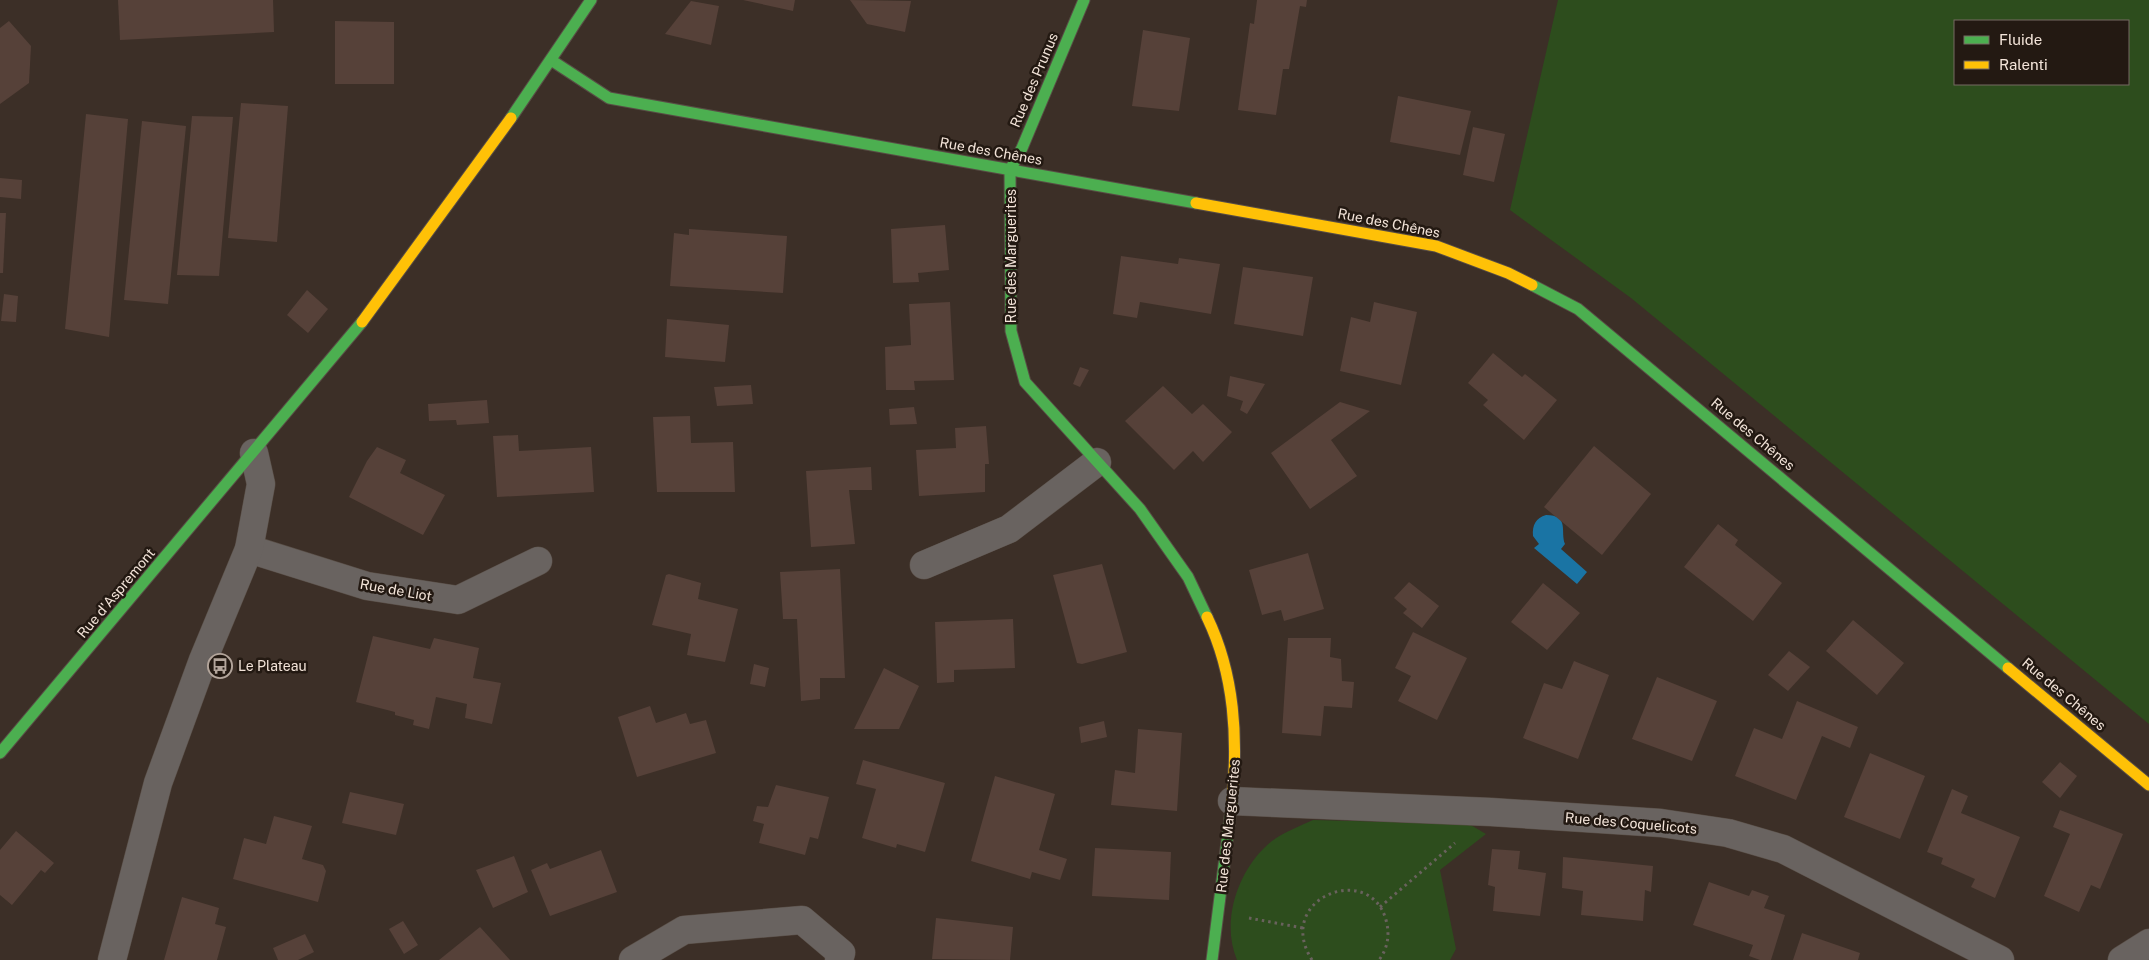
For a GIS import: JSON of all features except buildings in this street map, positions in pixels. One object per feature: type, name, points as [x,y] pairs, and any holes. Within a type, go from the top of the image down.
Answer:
[{"type":"street","name":"Rue d'Aspremont","points":[[0,753],[359,326],[491,149],[591,0]]},
{"type":"street","name":"Rue des Prunus","points":[[1010,170],[1022,148],[1084,0]]},
{"type":"street","name":"Rue des Chênes","points":[[551,60],[609,98],[1436,246],[1508,273],[1578,310],[2149,785]]},
{"type":"street","name":"Rue des Marguerites","points":[[1010,170],[1011,331],[1025,382],[1140,509],[1188,577],[1217,637],[1232,694],[1236,755],[1212,960]]},
{"type":"street","points":[[112,960],[158,783],[203,660],[249,549],[261,484],[254,453]]},
{"type":"street","points":[[924,566],[1009,529],[1097,462]]},
{"type":"street","name":"Rue de Liot","points":[[249,549],[367,586],[458,600],[538,561]]},
{"type":"street","name":"Rue des Coquelicots","points":[[1232,801],[1491,812],[1661,822],[1728,833],[1774,846],[2000,960]]},
{"type":"street","points":[[633,960],[684,930],[802,920],[841,953],[839,960]]},
{"type":"street","points":[[2122,960],[2149,943]]},
{"type":"path","points":[[1380,907],[1491,812]]},
{"type":"path","points":[[1312,960],[1304,947],[1304,918],[1312,906],[1323,896],[1336,891],[1351,890],[1365,894],[1380,907],[1384,914],[1388,927],[1388,941],[1378,960]]},
{"type":"path","points":[[1218,913],[1303,928]]},
{"type":"green space","points":[[1558,0],[2149,0],[2149,724],[1631,298],[1510,210]]},
{"type":"green space","points":[[1313,820],[1469,824],[1486,834],[1440,870],[1456,949],[1450,960],[1237,960],[1232,944],[1232,912],[1236,895],[1250,865],[1272,841]]},
{"type":"water","points":[[1546,515],[1554,516],[1561,521],[1565,544],[1561,549],[1587,572],[1577,584],[1534,548],[1539,544],[1533,536],[1534,525],[1537,520]]},
{"type":"traffic: fast","points":[[511,118],[591,0]]},
{"type":"traffic: fast","points":[[1084,0],[1022,148],[1010,170],[1011,331],[1025,382],[1140,509],[1188,577],[1207,617]]},
{"type":"traffic: fast","points":[[551,60],[609,98],[1196,203]]},
{"type":"traffic: fast","points":[[1532,285],[1578,309],[2008,668]]},
{"type":"traffic: fast","points":[[0,753],[362,322]]},
{"type":"traffic: fast","points":[[1212,960],[1232,802]]},
{"type":"traffic: slow","points":[[362,322],[511,118]]},
{"type":"traffic: slow","points":[[1196,203],[1436,246],[1508,273],[1532,285]]},
{"type":"traffic: slow","points":[[1207,617],[1224,662],[1229,684],[1235,755],[1232,802]]},
{"type":"traffic: slow","points":[[2008,668],[2149,785]]},
{"type":"place","name":"Le Plateau","points":[[220,666]]}]
